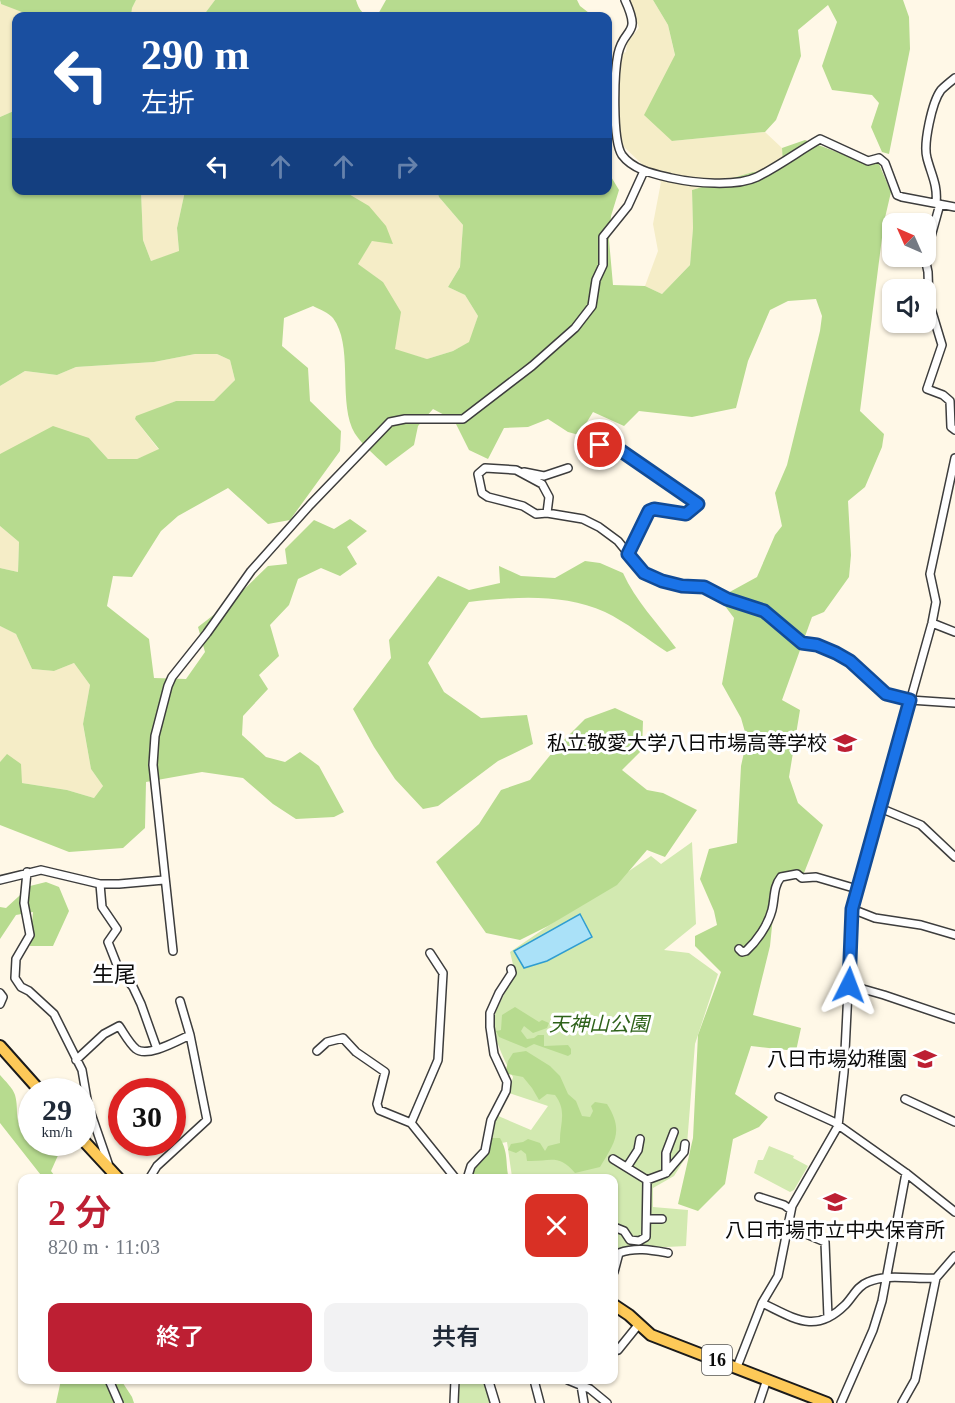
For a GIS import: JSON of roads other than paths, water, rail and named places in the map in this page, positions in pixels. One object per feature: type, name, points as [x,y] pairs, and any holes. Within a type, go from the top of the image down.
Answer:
[{"type":"main road","points":[[0,1046],[29,1078]]},
{"type":"main road","points":[[96,1154],[115,1174]]},
{"type":"main road","name":"16","points":[[618,1308],[651,1335],[827,1403]]},
{"type":"street","points":[[625,0],[633,25],[618,52],[615,77],[616,126],[622,154],[644,171],[675,179],[737,183],[757,177],[820,139],[868,161],[879,158],[885,163],[897,195],[955,207]]},
{"type":"street","points":[[955,78],[942,89],[938,96],[928,131],[927,157],[935,178],[938,203],[925,258],[929,302],[942,345],[927,389],[950,400],[951,427],[955,430]]},
{"type":"street","points":[[173,951],[153,765],[155,736],[172,677],[251,571],[310,505],[390,422],[405,419],[463,419],[532,366],[575,328],[592,306],[596,280],[603,265],[603,237],[628,206],[644,171]]},
{"type":"street","points":[[600,445],[614,446],[698,504],[686,514],[654,509],[649,511],[628,554]]},
{"type":"street","points":[[737,1367],[762,1303],[778,1276],[791,1210],[838,1126],[844,1072],[852,909],[932,623],[936,603],[930,574],[955,458]]},
{"type":"street","points":[[568,468],[544,476],[516,470],[485,468],[478,474],[482,493],[488,497],[523,506],[536,514],[547,513],[583,519],[618,541],[644,573],[682,586],[704,587],[727,599],[764,611],[802,643],[817,645],[850,661],[886,694],[910,700],[955,703]]},
{"type":"street","points":[[516,470],[542,484],[549,497],[547,513]]},
{"type":"street","points":[[932,623],[955,632]]},
{"type":"street","points":[[880,808],[921,825],[955,857]]},
{"type":"street","points":[[0,880],[41,870],[100,884],[164,879]]},
{"type":"street","points":[[27,872],[24,903],[30,931],[28,939],[16,958],[15,978],[21,987],[29,991],[54,1014],[82,1070],[88,1105],[111,1170]]},
{"type":"street","points":[[739,949],[742,952],[746,951],[758,938],[772,910],[774,890],[781,877],[797,874],[802,878],[816,877],[857,888]]},
{"type":"street","points":[[100,884],[102,907],[117,929],[108,942],[119,970],[133,987],[141,1004],[157,1049]]},
{"type":"street","points":[[852,909],[875,918],[955,935]]},
{"type":"street","points":[[411,1123],[438,1060],[444,974],[430,953]]},
{"type":"street","points":[[469,1174],[471,1166],[485,1151],[491,1120],[506,1091],[507,1082],[494,1054],[490,1013],[512,973],[511,969]]},
{"type":"street","points":[[849,985],[955,1018]]},
{"type":"street","points":[[0,993],[3,997],[0,1004]]},
{"type":"street","points":[[152,1174],[157,1166],[207,1120],[190,1035],[180,1001]]},
{"type":"street","points":[[76,1060],[104,1034],[119,1026],[139,1051],[148,1053],[190,1035]]},
{"type":"street","points":[[317,1051],[327,1041],[343,1038],[356,1052],[385,1072],[377,1104],[379,1110],[411,1123],[452,1174]]},
{"type":"street","points":[[779,1097],[834,1122],[906,1173],[955,1212]]},
{"type":"street","points":[[905,1099],[955,1122]]},
{"type":"street","points":[[666,1173],[666,1153],[674,1132]]},
{"type":"street","points":[[627,1167],[638,1150],[640,1140]]},
{"type":"street","points":[[647,1180],[666,1173],[684,1152],[685,1144]]},
{"type":"street","points":[[613,1159],[647,1180]]},
{"type":"street","points":[[841,1403],[873,1330],[906,1173]]},
{"type":"street","points":[[647,1180],[646,1237],[649,1241],[648,1249]]},
{"type":"street","points":[[759,1197],[784,1205],[791,1210]]},
{"type":"street","points":[[647,1219],[662,1219]]},
{"type":"street","points":[[787,1226],[825,1242],[828,1317]]},
{"type":"street","points":[[618,1229],[624,1231],[630,1240],[639,1241],[646,1237]]},
{"type":"street","points":[[618,1257],[619,1253],[628,1250],[648,1249],[668,1253]]},
{"type":"street","points":[[902,1403],[915,1380],[936,1278],[955,1256]]},
{"type":"street","points":[[762,1303],[796,1319],[812,1323],[828,1317],[845,1305],[861,1285],[886,1276],[919,1280],[936,1278]]},
{"type":"street","points":[[618,1350],[639,1324]]},
{"type":"street","points":[[759,1403],[767,1379]]},
{"type":"street","points":[[112,1384],[119,1403]]},
{"type":"street","points":[[454,1403],[455,1384]]},
{"type":"street","points":[[489,1384],[495,1403]]},
{"type":"street","points":[[535,1384],[540,1403]]},
{"type":"street","points":[[581,1385],[584,1403]]},
{"type":"street","points":[[581,1385],[590,1389],[607,1403]]},
{"type":"water","points":[[580,914],[592,937],[547,961],[524,968],[514,951]]},
{"type":"place","name":"私立敬愛大学八日市場高等学校","points":[[845,743]]},
{"type":"place","name":"八日市場幼稚園","points":[[925,1059]]},
{"type":"place","name":"八日市場市立中央保育所","points":[[835,1202]]},
{"type":"district","name":"生尾","points":[[114,974]]},
{"type":"park label","name":"天神山公園","points":[[599,1024]]}]
